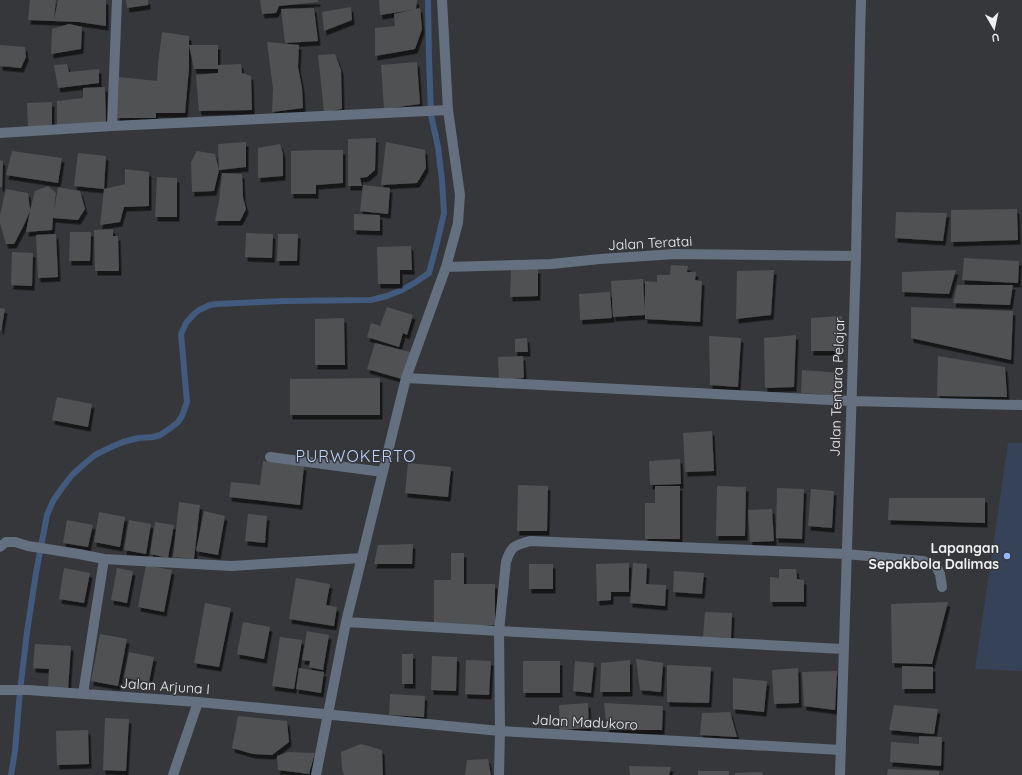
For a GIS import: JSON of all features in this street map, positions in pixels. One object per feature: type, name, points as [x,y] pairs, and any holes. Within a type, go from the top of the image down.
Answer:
[{"type":"street","points":[[112,126],[117,0]]},
{"type":"street","points":[[316,775],[346,622],[406,378],[446,267],[458,223],[460,195],[444,110],[442,0]]},
{"type":"street","name":"Jalan Tentara Pelajar","points":[[840,775],[850,401],[856,256],[861,0]]},
{"type":"street","points":[[0,133],[444,110]]},
{"type":"street","name":"Jalan Teratai","points":[[446,267],[551,264],[675,254],[856,256]]},
{"type":"street","points":[[406,378],[850,401],[1022,405]]},
{"type":"street","points":[[270,457],[383,472]]},
{"type":"street","points":[[499,775],[500,731],[498,631],[506,562],[509,553],[516,545],[530,541],[846,554],[923,561],[936,566],[940,574],[942,587]]},
{"type":"street","points":[[0,547],[6,542],[15,542],[28,546],[104,559],[231,566],[362,558]]},
{"type":"street","points":[[83,694],[104,559]]},
{"type":"street","points":[[346,622],[843,650]]},
{"type":"street","name":"Jalan Arjuna I","points":[[3,690],[28,690],[198,702],[328,715]]},
{"type":"street","points":[[173,775],[198,702]]},
{"type":"street","name":"Jalan Madukoro","points":[[328,715],[500,731],[840,750]]},
{"type":"shaded area","name":"Lapangan Sepakbola Dalimas","points":[[1008,443],[1022,443],[1022,671],[975,669]]},
{"type":"building","points":[[30,0],[56,0],[54,20],[58,0],[106,0],[106,26],[79,22],[28,20]]},
{"type":"building","points":[[126,0],[148,0],[148,5],[127,8]]},
{"type":"building","points":[[260,0],[318,0],[318,2],[279,6],[276,13],[262,14]]},
{"type":"building","points":[[379,0],[417,0],[416,9],[420,8],[422,29],[415,49],[375,56],[375,28],[395,26],[394,14],[412,10],[380,15]]},
{"type":"building","points":[[351,7],[352,20],[324,31],[322,12]]},
{"type":"building","points":[[314,8],[318,41],[285,43],[281,9]]},
{"type":"building","points":[[69,24],[82,27],[81,49],[51,54],[52,29]]},
{"type":"building","points":[[162,32],[189,36],[189,68],[185,113],[156,113],[156,118],[117,118],[119,77],[157,81]]},
{"type":"building","points":[[267,42],[299,45],[298,67],[302,88],[303,108],[272,112],[273,89]]},
{"type":"building","points":[[0,45],[25,47],[26,57],[21,68],[0,66]]},
{"type":"building","points":[[189,45],[218,45],[218,65],[241,64],[242,73],[251,76],[252,110],[199,111],[196,75],[218,73],[218,69],[194,69]]},
{"type":"building","points":[[335,54],[341,70],[342,109],[324,112],[318,55]]},
{"type":"building","points":[[417,62],[420,104],[384,109],[381,65]]},
{"type":"building","points":[[67,64],[69,72],[99,69],[99,83],[58,88],[54,65]]},
{"type":"building","points":[[105,87],[106,122],[57,125],[57,101],[83,98],[83,88]]},
{"type":"building","points":[[52,102],[52,125],[28,127],[27,103]]},
{"type":"building","points":[[376,138],[375,170],[367,177],[360,178],[362,186],[348,186],[348,139]]},
{"type":"building","points":[[246,142],[246,167],[219,170],[218,144]]},
{"type":"building","points":[[386,142],[425,150],[426,168],[417,183],[381,185]]},
{"type":"building","points":[[280,144],[283,154],[283,176],[258,178],[258,148]]},
{"type":"building","points":[[343,150],[343,183],[316,185],[316,194],[291,194],[291,151]]},
{"type":"building","points":[[12,151],[62,158],[58,183],[6,175]]},
{"type":"building","points":[[197,151],[215,154],[219,170],[214,191],[192,192],[191,162]]},
{"type":"building","points":[[78,153],[106,156],[104,189],[74,186]]},
{"type":"building","points":[[0,160],[3,161],[2,187],[0,187]]},
{"type":"building","points":[[125,169],[149,172],[149,206],[124,207],[120,222],[100,225],[104,189],[125,184]]},
{"type":"building","points":[[222,173],[242,174],[243,197],[246,209],[240,221],[215,221]]},
{"type":"building","points":[[157,177],[177,178],[177,217],[155,217]]},
{"type":"building","points":[[363,185],[390,188],[388,214],[360,211]]},
{"type":"building","points":[[48,186],[56,193],[54,210],[58,187],[80,191],[85,209],[78,220],[53,218],[52,230],[26,232],[30,211],[14,244],[6,244],[0,223],[0,215],[6,189],[28,193],[30,210],[35,191]]},
{"type":"building","points":[[1017,209],[1018,240],[951,242],[951,210]]},
{"type":"building","points":[[896,212],[947,213],[943,241],[895,238]]},
{"type":"building","points":[[354,214],[380,215],[380,231],[354,230]]},
{"type":"building","points":[[113,229],[113,236],[118,236],[119,271],[95,271],[94,230]]},
{"type":"building","points":[[70,232],[91,232],[90,261],[69,261]]},
{"type":"building","points":[[246,233],[273,234],[272,258],[245,257]]},
{"type":"building","points":[[56,234],[58,277],[38,278],[36,235]]},
{"type":"building","points":[[278,234],[298,234],[297,261],[277,261]]},
{"type":"building","points":[[411,246],[412,270],[400,270],[400,284],[378,284],[377,247]]},
{"type":"building","points":[[12,252],[33,253],[32,286],[11,285]]},
{"type":"building","points":[[964,258],[1019,261],[1018,283],[962,280]]},
{"type":"building","points":[[671,265],[688,266],[687,272],[696,272],[695,280],[702,281],[700,322],[645,319],[645,315],[613,317],[611,281],[643,279],[645,311],[645,281],[657,282],[657,275],[670,275]]},
{"type":"building","points":[[511,269],[538,269],[538,296],[510,297]]},
{"type":"building","points":[[774,270],[771,315],[736,319],[737,271]]},
{"type":"building","points":[[956,270],[949,294],[902,292],[902,272]]},
{"type":"building","points":[[957,285],[1013,285],[1010,305],[953,303]]},
{"type":"building","points":[[610,292],[612,318],[580,320],[579,294]]},
{"type":"building","points":[[387,307],[413,315],[407,335],[403,333],[399,347],[367,337],[371,323],[380,326]]},
{"type":"building","points":[[911,307],[1013,311],[1011,360],[911,338]]},
{"type":"building","points":[[0,308],[5,309],[1,331],[0,330]]},
{"type":"building","points":[[842,316],[841,351],[811,351],[811,318]]},
{"type":"building","points":[[344,318],[345,365],[315,365],[315,319]]},
{"type":"building","points":[[796,335],[794,387],[765,388],[764,338]]},
{"type":"building","points":[[709,336],[741,338],[738,387],[710,385]]},
{"type":"building","points":[[527,338],[528,352],[515,352],[515,339]]},
{"type":"building","points":[[375,343],[410,352],[402,379],[367,369]]},
{"type":"building","points":[[523,356],[524,378],[499,380],[498,357]]},
{"type":"building","points":[[938,356],[1005,367],[1007,397],[937,396]]},
{"type":"building","points":[[802,370],[841,373],[839,396],[801,393]]},
{"type":"building","points":[[380,378],[380,415],[290,415],[290,379]]},
{"type":"building","points":[[57,397],[92,404],[88,427],[52,420]]},
{"type":"building","points":[[712,431],[714,471],[685,472],[683,433]]},
{"type":"building","points":[[680,459],[681,484],[650,485],[649,461]]},
{"type":"building","points":[[263,461],[304,466],[300,505],[229,497],[231,482],[260,485]]},
{"type":"building","points":[[408,463],[451,467],[448,497],[405,493]]},
{"type":"building","points":[[518,485],[548,486],[547,531],[517,531]]},
{"type":"building","points":[[655,486],[680,486],[680,539],[645,539],[645,503],[655,503]]},
{"type":"building","points":[[717,486],[746,487],[745,536],[716,536]]},
{"type":"building","points":[[777,488],[804,489],[802,539],[776,538]]},
{"type":"building","points":[[811,489],[834,491],[832,528],[808,526]]},
{"type":"building","points":[[889,498],[985,498],[985,523],[888,520]]},
{"type":"building","points":[[179,502],[200,505],[194,559],[173,557]]},
{"type":"building","points":[[772,509],[774,541],[750,542],[748,510]]},
{"type":"building","points":[[204,511],[225,516],[218,555],[196,551]]},
{"type":"building","points":[[99,512],[125,517],[120,547],[94,542]]},
{"type":"building","points":[[248,514],[267,516],[265,543],[245,541]]},
{"type":"building","points":[[67,520],[93,525],[88,547],[63,543]]},
{"type":"building","points":[[129,520],[151,524],[146,554],[124,550]]},
{"type":"building","points":[[155,522],[174,525],[168,558],[150,554]]},
{"type":"building","points":[[413,544],[412,564],[374,564],[378,545]]},
{"type":"building","points":[[451,553],[464,553],[464,584],[495,584],[495,625],[434,625],[434,580],[451,580]]},
{"type":"building","points":[[629,563],[629,592],[611,592],[611,600],[597,601],[596,564]]},
{"type":"building","points":[[633,563],[647,564],[646,584],[666,585],[665,606],[630,603]]},
{"type":"building","points":[[529,564],[553,564],[553,589],[529,589]]},
{"type":"building","points":[[146,565],[172,570],[164,612],[138,607]]},
{"type":"building","points":[[64,568],[90,573],[84,603],[59,599]]},
{"type":"building","points":[[117,568],[133,571],[127,603],[111,600]]},
{"type":"building","points":[[779,569],[796,569],[797,579],[804,580],[804,602],[770,602],[770,577],[779,578]]},
{"type":"building","points":[[674,571],[704,573],[702,594],[673,592]]},
{"type":"building","points":[[296,578],[330,584],[326,605],[337,607],[334,626],[289,619]]},
{"type":"building","points":[[948,602],[932,664],[892,663],[891,604]]},
{"type":"building","points":[[205,603],[231,608],[219,667],[194,663]]},
{"type":"building","points":[[705,612],[732,613],[731,638],[703,637]]},
{"type":"building","points":[[243,622],[270,627],[264,659],[237,654]]},
{"type":"building","points":[[307,631],[329,635],[323,670],[309,667],[310,661],[302,660]]},
{"type":"building","points":[[100,634],[127,639],[118,686],[91,681]]},
{"type":"building","points":[[280,637],[302,640],[294,689],[272,686]]},
{"type":"building","points":[[35,644],[71,646],[68,690],[48,689],[49,669],[33,668]]},
{"type":"building","points":[[129,652],[154,657],[149,682],[124,678]]},
{"type":"building","points":[[402,654],[413,654],[413,684],[402,684]]},
{"type":"building","points":[[432,656],[457,657],[456,691],[431,690]]},
{"type":"building","points":[[636,659],[663,663],[661,692],[640,690]]},
{"type":"building","points":[[466,660],[491,661],[489,695],[465,694]]},
{"type":"building","points":[[630,660],[630,692],[600,692],[601,663]]},
{"type":"building","points":[[523,661],[560,661],[560,693],[523,693]]},
{"type":"building","points":[[575,661],[594,663],[591,693],[573,691]]},
{"type":"building","points":[[667,665],[711,667],[709,703],[667,702]]},
{"type":"building","points":[[902,666],[933,667],[933,689],[902,689]]},
{"type":"building","points":[[299,668],[324,672],[321,693],[296,689]]},
{"type":"building","points":[[798,668],[799,703],[774,704],[772,670]]},
{"type":"building","points":[[837,671],[835,710],[804,706],[802,672]]},
{"type":"building","points":[[733,678],[767,681],[764,712],[733,709]]},
{"type":"building","points":[[390,694],[425,696],[424,717],[389,715]]},
{"type":"building","points":[[588,703],[589,728],[560,730],[559,705]]},
{"type":"building","points":[[604,703],[663,706],[662,730],[607,730]]},
{"type":"building","points":[[894,705],[938,709],[934,734],[889,730]]},
{"type":"building","points":[[730,712],[737,737],[700,735],[702,713]]},
{"type":"building","points":[[238,716],[287,721],[289,742],[272,755],[253,754],[232,748]]},
{"type":"building","points":[[105,718],[129,719],[126,771],[103,770]]},
{"type":"building","points":[[88,730],[89,764],[57,765],[56,731]]},
{"type":"building","points":[[919,736],[942,737],[941,766],[890,762],[891,742],[919,744]]},
{"type":"building","points":[[361,744],[382,750],[383,775],[344,775],[342,769],[341,752]]},
{"type":"building","points":[[288,752],[315,753],[309,774],[278,770],[277,756]]},
{"type":"building","points":[[488,759],[491,775],[465,775],[467,760]]},
{"type":"building","points":[[629,766],[671,767],[669,775],[630,775]]},
{"type":"building","points":[[888,769],[939,771],[939,775],[887,775]]},
{"type":"building","points":[[698,771],[729,771],[729,775],[698,775]]},
{"type":"building","points":[[762,772],[763,775],[735,775],[735,773]]},
{"type":"waterway","points":[[11,775],[15,751],[27,632],[47,515],[53,501],[72,475],[95,455],[123,442],[160,435],[178,422],[187,402],[181,334],[186,323],[199,310],[216,304],[285,301],[371,300],[402,290],[429,273],[444,213],[438,147],[431,115],[428,0]]},
{"type":"place","name":"Lapangan Sepakbola Dalimas","points":[[1007,556]]},
{"type":"district","name":"PURWOKERTO","points":[[356,456]]}]
